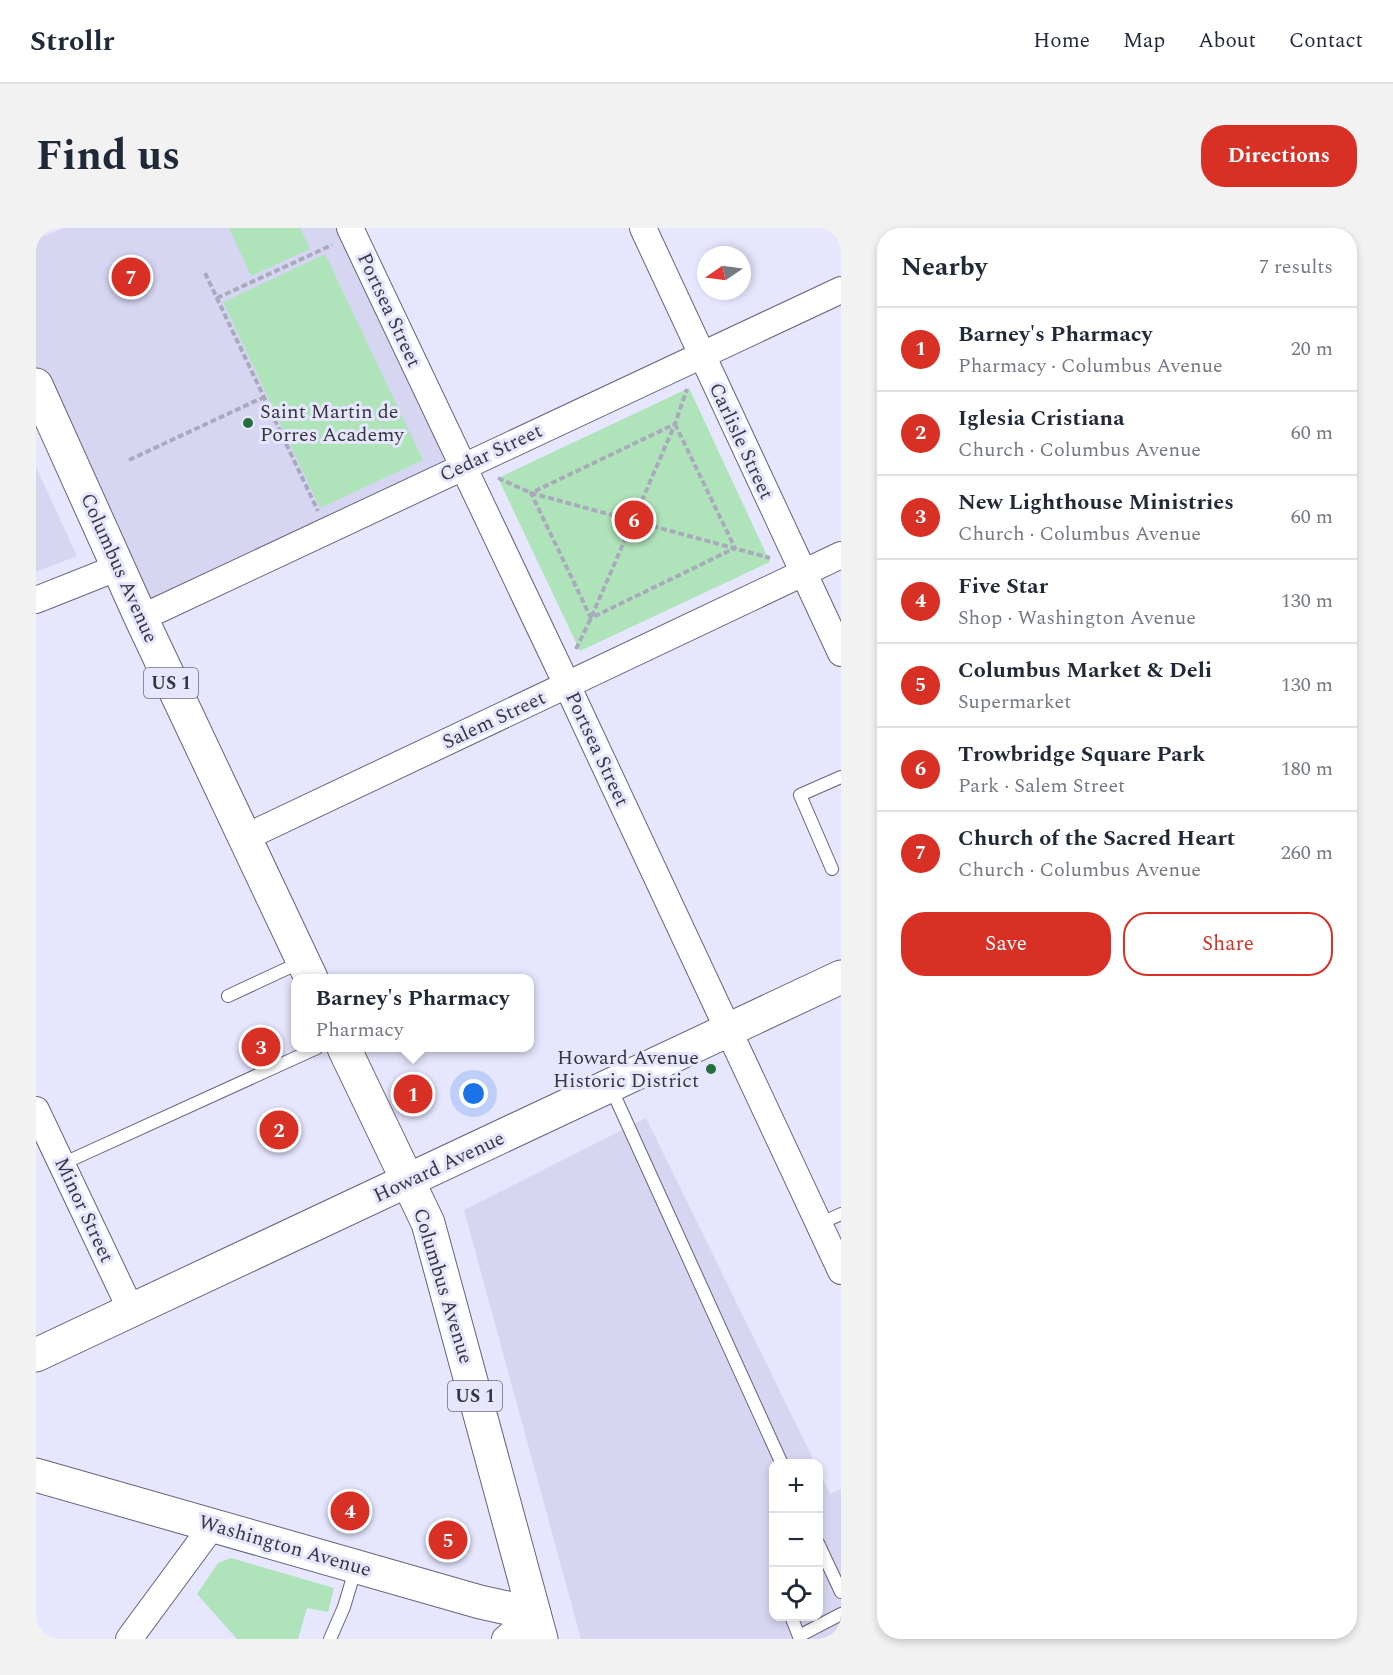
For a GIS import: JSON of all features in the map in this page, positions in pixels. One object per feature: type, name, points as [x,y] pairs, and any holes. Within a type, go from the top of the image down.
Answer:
[{"type":"main road","name":"Columbus Avenue","points":[[36,385],[141,618],[307,970]]},
{"type":"main road","name":"Howard Avenue","points":[[36,1355],[841,977]]},
{"type":"main road","name":"Columbus Avenue","points":[[346,1052],[428,1223],[538,1626]]},
{"type":"main road","name":"Washington Avenue","points":[[36,1475],[480,1602],[538,1626]]},
{"type":"street","name":"Carlisle Street","points":[[643,228],[841,653]]},
{"type":"street","name":"Portsea Street","points":[[343,236],[463,466],[728,1031],[830,1219],[841,1271]]},
{"type":"street","name":"Cedar Street","points":[[141,618],[841,290]]},
{"type":"street","name":"Salem Street","points":[[244,838],[841,555]]},
{"type":"street","points":[[36,600],[119,567]]},
{"type":"street","name":"Minor Street","points":[[36,1110],[131,1310]]},
{"type":"street","points":[[129,1639],[213,1525]]},
{"type":"street","points":[[505,1639],[538,1626]]},
{"type":"lane","points":[[832,869],[800,795],[841,777]]},
{"type":"lane","points":[[228,996],[291,975]]},
{"type":"lane","points":[[62,1164],[306,1052]]},
{"type":"lane","points":[[610,1086],[780,1459]]},
{"type":"lane","points":[[823,1552],[841,1592]]},
{"type":"lane","points":[[330,1639],[344,1607],[356,1566]]},
{"type":"lane","points":[[793,1621],[800,1638],[841,1614]]},
{"type":"path","points":[[217,298],[343,236]]},
{"type":"path","points":[[205,273],[320,516]]},
{"type":"path","points":[[575,650],[675,423],[689,382]]},
{"type":"path","points":[[129,460],[264,397]]},
{"type":"path","points":[[531,493],[675,423]]},
{"type":"path","points":[[675,423],[735,548]]},
{"type":"path","points":[[495,476],[531,493],[773,559]]},
{"type":"path","points":[[531,493],[591,618]]},
{"type":"path","points":[[591,618],[735,548]]},
{"type":"shaded area","name":"Saint Martin de Porres Academy","points":[[64,228],[350,228],[463,466],[141,618],[36,385],[36,239]]},
{"type":"shaded area","points":[[36,467],[77,556],[36,572]]},
{"type":"shaded area","points":[[646,1118],[813,1459],[769,1459],[769,1621],[823,1621],[823,1479],[830,1494],[841,1489],[841,1639],[581,1639],[464,1210]]},
{"type":"green space","points":[[229,228],[300,228],[310,249],[251,276]]},
{"type":"green space","points":[[325,254],[423,460],[320,508],[223,302]]},
{"type":"green space","points":[[689,388],[770,562],[580,651],[498,478]]},
{"type":"green space","points":[[231,1558],[334,1588],[328,1612],[307,1608],[298,1639],[237,1639],[197,1594],[218,1563]]},
{"type":"place","name":"Church of the Sacred Heart","points":[[131,277]]},
{"type":"place","name":"Saint Martin de Porres Academy","points":[[248,423]]},
{"type":"place","name":"Trowbridge Square Park","points":[[634,520]]},
{"type":"place","name":"New Lighthouse Ministries","points":[[261,1047]]},
{"type":"place","name":"Howard Avenue Historic District","points":[[711,1069]]},
{"type":"place","name":"Barney's Pharmacy","points":[[413,1094]]},
{"type":"place","name":"Iglesia Cristiana","points":[[279,1130]]},
{"type":"place","name":"Five Star","points":[[350,1511]]},
{"type":"place","name":"Columbus Market & Deli","points":[[448,1540]]}]
